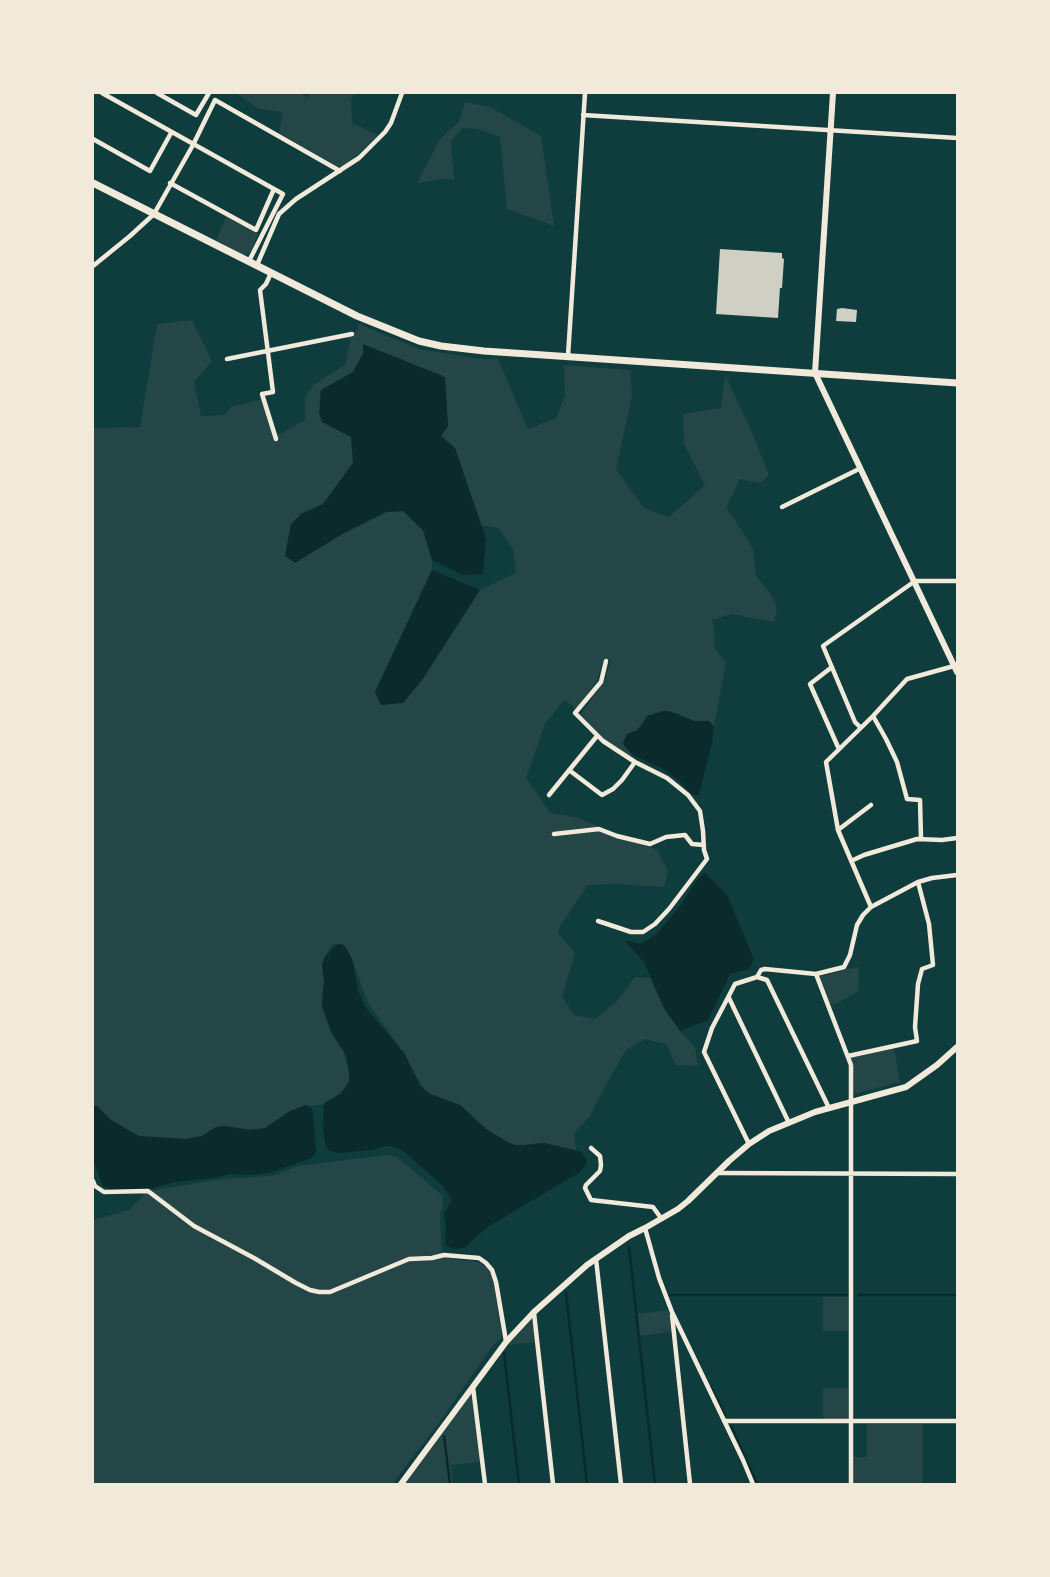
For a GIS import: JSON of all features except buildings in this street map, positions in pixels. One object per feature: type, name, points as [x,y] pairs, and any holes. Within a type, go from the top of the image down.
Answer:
[{"type":"main road","points":[[93,183],[357,316],[419,341],[484,351],[957,383]]},
{"type":"street","points":[[102,93],[283,194],[253,263]]},
{"type":"street","points":[[157,93],[196,115],[209,93]]},
{"type":"street","points":[[253,263],[279,214],[296,199],[359,158],[385,132],[402,93]]},
{"type":"street","points":[[568,357],[585,93]]},
{"type":"street","points":[[833,93],[815,373],[956,669],[907,679],[826,762],[838,830],[872,907]]},
{"type":"street","points":[[93,266],[154,214],[215,100],[340,171]]},
{"type":"street","points":[[583,116],[957,138]]},
{"type":"street","points":[[93,139],[150,171],[171,132]]},
{"type":"street","points":[[170,183],[256,230],[274,189]]},
{"type":"street","points":[[271,273],[260,290],[273,392],[262,394],[276,439]]},
{"type":"street","points":[[227,359],[352,334]]},
{"type":"street","points":[[782,507],[859,469]]},
{"type":"street","points":[[860,727],[855,722],[823,646],[915,580],[957,581]]},
{"type":"street","points":[[598,921],[631,932],[643,932],[669,909],[707,859],[700,811],[688,795],[667,778],[635,762],[597,736],[575,713],[601,682],[606,660]]},
{"type":"street","points":[[832,667],[810,684],[839,748]]},
{"type":"street","points":[[873,716],[897,762],[907,799],[920,800],[921,838]]},
{"type":"street","points":[[549,795],[597,736]]},
{"type":"street","points":[[569,770],[602,795],[614,789],[635,762]]},
{"type":"street","points":[[838,830],[871,805]]},
{"type":"street","points":[[554,834],[599,829],[650,844],[666,837],[685,835],[692,844],[704,845]]},
{"type":"street","points":[[851,861],[921,838],[957,838]]},
{"type":"street","points":[[757,977],[761,970],[765,969],[816,974],[844,967],[850,955],[857,925],[872,907],[918,882],[957,874]]},
{"type":"street","points":[[848,1056],[917,1041],[915,1027],[918,984],[922,969],[933,965],[929,924],[918,882]]},
{"type":"street","points":[[816,974],[851,1065],[851,1484]]},
{"type":"street","points":[[749,1144],[704,1052],[712,1028],[735,984],[757,977],[767,979],[829,1108]]},
{"type":"street","points":[[729,997],[790,1123]]},
{"type":"street","points":[[401,1484],[506,1342],[534,1312],[596,1259],[688,1201],[749,1144],[769,1131],[829,1108],[906,1087],[957,1048]]},
{"type":"street","points":[[592,1148],[600,1156],[601,1165],[600,1171],[585,1188],[591,1200],[653,1207],[661,1218]]},
{"type":"street","points":[[717,1173],[957,1174]]},
{"type":"street","points":[[93,1181],[95,1186],[104,1192],[148,1191],[194,1226],[296,1283],[319,1292],[330,1292],[409,1259],[443,1255],[479,1258],[492,1270],[496,1282],[506,1342]]},
{"type":"street","points":[[645,1228],[672,1312],[753,1484]]},
{"type":"street","points":[[596,1259],[621,1484]]},
{"type":"street","points":[[534,1312],[553,1484]]},
{"type":"street","points":[[672,1312],[690,1484]]},
{"type":"street","points":[[473,1387],[485,1484]]},
{"type":"street","points":[[724,1421],[957,1421]]},
{"type":"shaded area","points":[[236,93],[300,93],[307,98],[311,93],[355,93],[351,99],[352,123],[378,135],[352,160],[343,166],[337,166],[279,133],[283,113],[257,108]]},
{"type":"shaded area","points":[[465,102],[490,107],[541,136],[554,226],[507,209],[500,137],[478,129],[463,128],[451,141],[454,180],[417,183],[440,139],[459,122]]},
{"type":"shaded area","points":[[226,217],[258,234],[250,253],[244,255],[216,240]]},
{"type":"shaded area","points":[[192,320],[212,361],[194,382],[201,416],[224,415],[231,407],[266,398],[278,435],[305,420],[305,398],[313,385],[345,365],[350,341],[348,337],[357,330],[359,324],[419,349],[480,359],[498,359],[528,429],[556,418],[565,396],[564,365],[630,370],[632,396],[616,469],[644,508],[668,517],[705,485],[684,444],[683,414],[721,408],[725,375],[769,475],[760,483],[740,479],[726,508],[753,549],[756,576],[772,596],[777,609],[774,622],[731,614],[712,620],[714,647],[726,663],[714,727],[709,721],[694,721],[677,713],[642,723],[623,743],[633,755],[603,739],[581,716],[604,682],[611,660],[604,658],[597,680],[577,709],[564,700],[545,724],[526,778],[550,813],[576,817],[657,850],[668,871],[664,887],[588,885],[558,933],[575,953],[562,997],[574,1015],[595,1019],[617,1001],[635,977],[650,978],[664,1008],[695,1047],[698,1066],[676,1065],[666,1044],[645,1039],[626,1050],[590,1116],[574,1133],[576,1150],[539,1143],[515,1145],[507,1142],[486,1129],[460,1105],[430,1094],[424,1089],[367,1001],[352,959],[341,944],[332,944],[324,958],[321,1000],[332,1034],[343,1049],[349,1081],[340,1094],[325,1104],[298,1108],[265,1128],[256,1130],[216,1127],[202,1136],[186,1139],[135,1135],[111,1120],[97,1106],[93,1106],[93,428],[140,427],[157,324]],"holes":[[[363,354],[455,448],[481,525],[499,528],[513,549],[516,573],[480,590],[422,680],[403,703],[375,692],[432,570],[432,560],[423,530],[403,511],[386,512],[344,533],[301,514],[323,504],[353,463],[353,373]]]},
{"type":"shaded area","points":[[363,344],[445,377],[448,426],[441,436],[455,448],[486,539],[483,574],[463,575],[432,560],[423,530],[403,511],[386,512],[344,533],[295,563],[285,556],[291,524],[301,514],[323,504],[353,463],[351,437],[322,422],[319,413],[321,390],[353,372],[363,354]]},
{"type":"shaded area","points":[[432,570],[480,590],[422,680],[403,703],[381,705],[375,692]]},
{"type":"shaded area","points":[[662,711],[694,721],[709,721],[714,727],[699,795],[692,795],[663,769],[633,755],[623,743],[627,734],[640,728],[647,716]]},
{"type":"shaded area","points":[[705,873],[727,895],[754,959],[749,969],[730,974],[708,1020],[680,1031],[664,1008],[644,962],[624,940],[640,944],[656,935],[681,905],[699,877]]},
{"type":"shaded area","points":[[341,944],[352,959],[358,990],[365,1007],[405,1054],[424,1089],[430,1094],[460,1105],[486,1129],[507,1142],[515,1145],[545,1143],[581,1152],[587,1161],[580,1172],[486,1228],[464,1248],[454,1249],[446,1246],[445,1239],[444,1213],[451,1201],[450,1196],[443,1186],[406,1153],[390,1146],[339,1153],[327,1149],[323,1126],[324,1103],[340,1094],[346,1087],[349,1072],[346,1055],[332,1034],[322,1007],[322,965],[324,958],[336,945]]},
{"type":"shaded area","points":[[859,967],[858,992],[833,1005],[829,1003],[819,977]]},
{"type":"shaded area","points":[[894,1048],[900,1082],[854,1094],[850,1056]]},
{"type":"shaded area","points":[[306,1105],[313,1111],[316,1153],[311,1158],[270,1173],[230,1174],[153,1188],[112,1190],[103,1186],[93,1159],[93,1106],[97,1106],[111,1120],[139,1136],[186,1139],[202,1136],[216,1127],[249,1130],[265,1128],[290,1111]]},
{"type":"shaded area","points":[[388,1155],[397,1157],[443,1196],[440,1214],[442,1258],[479,1262],[488,1269],[493,1277],[502,1337],[491,1348],[392,1484],[93,1484],[93,1220],[129,1210],[148,1191],[223,1179],[272,1176],[298,1166]]},
{"type":"shaded area","points":[[823,1295],[848,1295],[848,1331],[823,1331]]},
{"type":"shaded area","points":[[669,1310],[671,1332],[639,1336],[636,1314]]},
{"type":"shaded area","points":[[531,1321],[534,1322],[536,1342],[508,1345]]},
{"type":"shaded area","points":[[823,1388],[848,1388],[848,1420],[823,1420]]},
{"type":"shaded area","points":[[472,1393],[480,1462],[451,1465],[453,1484],[405,1484]]},
{"type":"shaded area","points":[[867,1424],[923,1424],[923,1484],[853,1484],[853,1457],[867,1457]]},
{"type":"waterway","points":[[629,1247],[655,1484]]},
{"type":"waterway","points":[[566,1292],[587,1484]]},
{"type":"waterway","points":[[670,1295],[848,1295]]},
{"type":"waterway","points":[[859,1295],[957,1295]]},
{"type":"waterway","points":[[504,1353],[519,1484]]},
{"type":"waterway","points":[[711,1387],[725,1415]]},
{"type":"waterway","points":[[731,1426],[757,1484]]},
{"type":"waterway","points":[[444,1436],[450,1484]]}]
